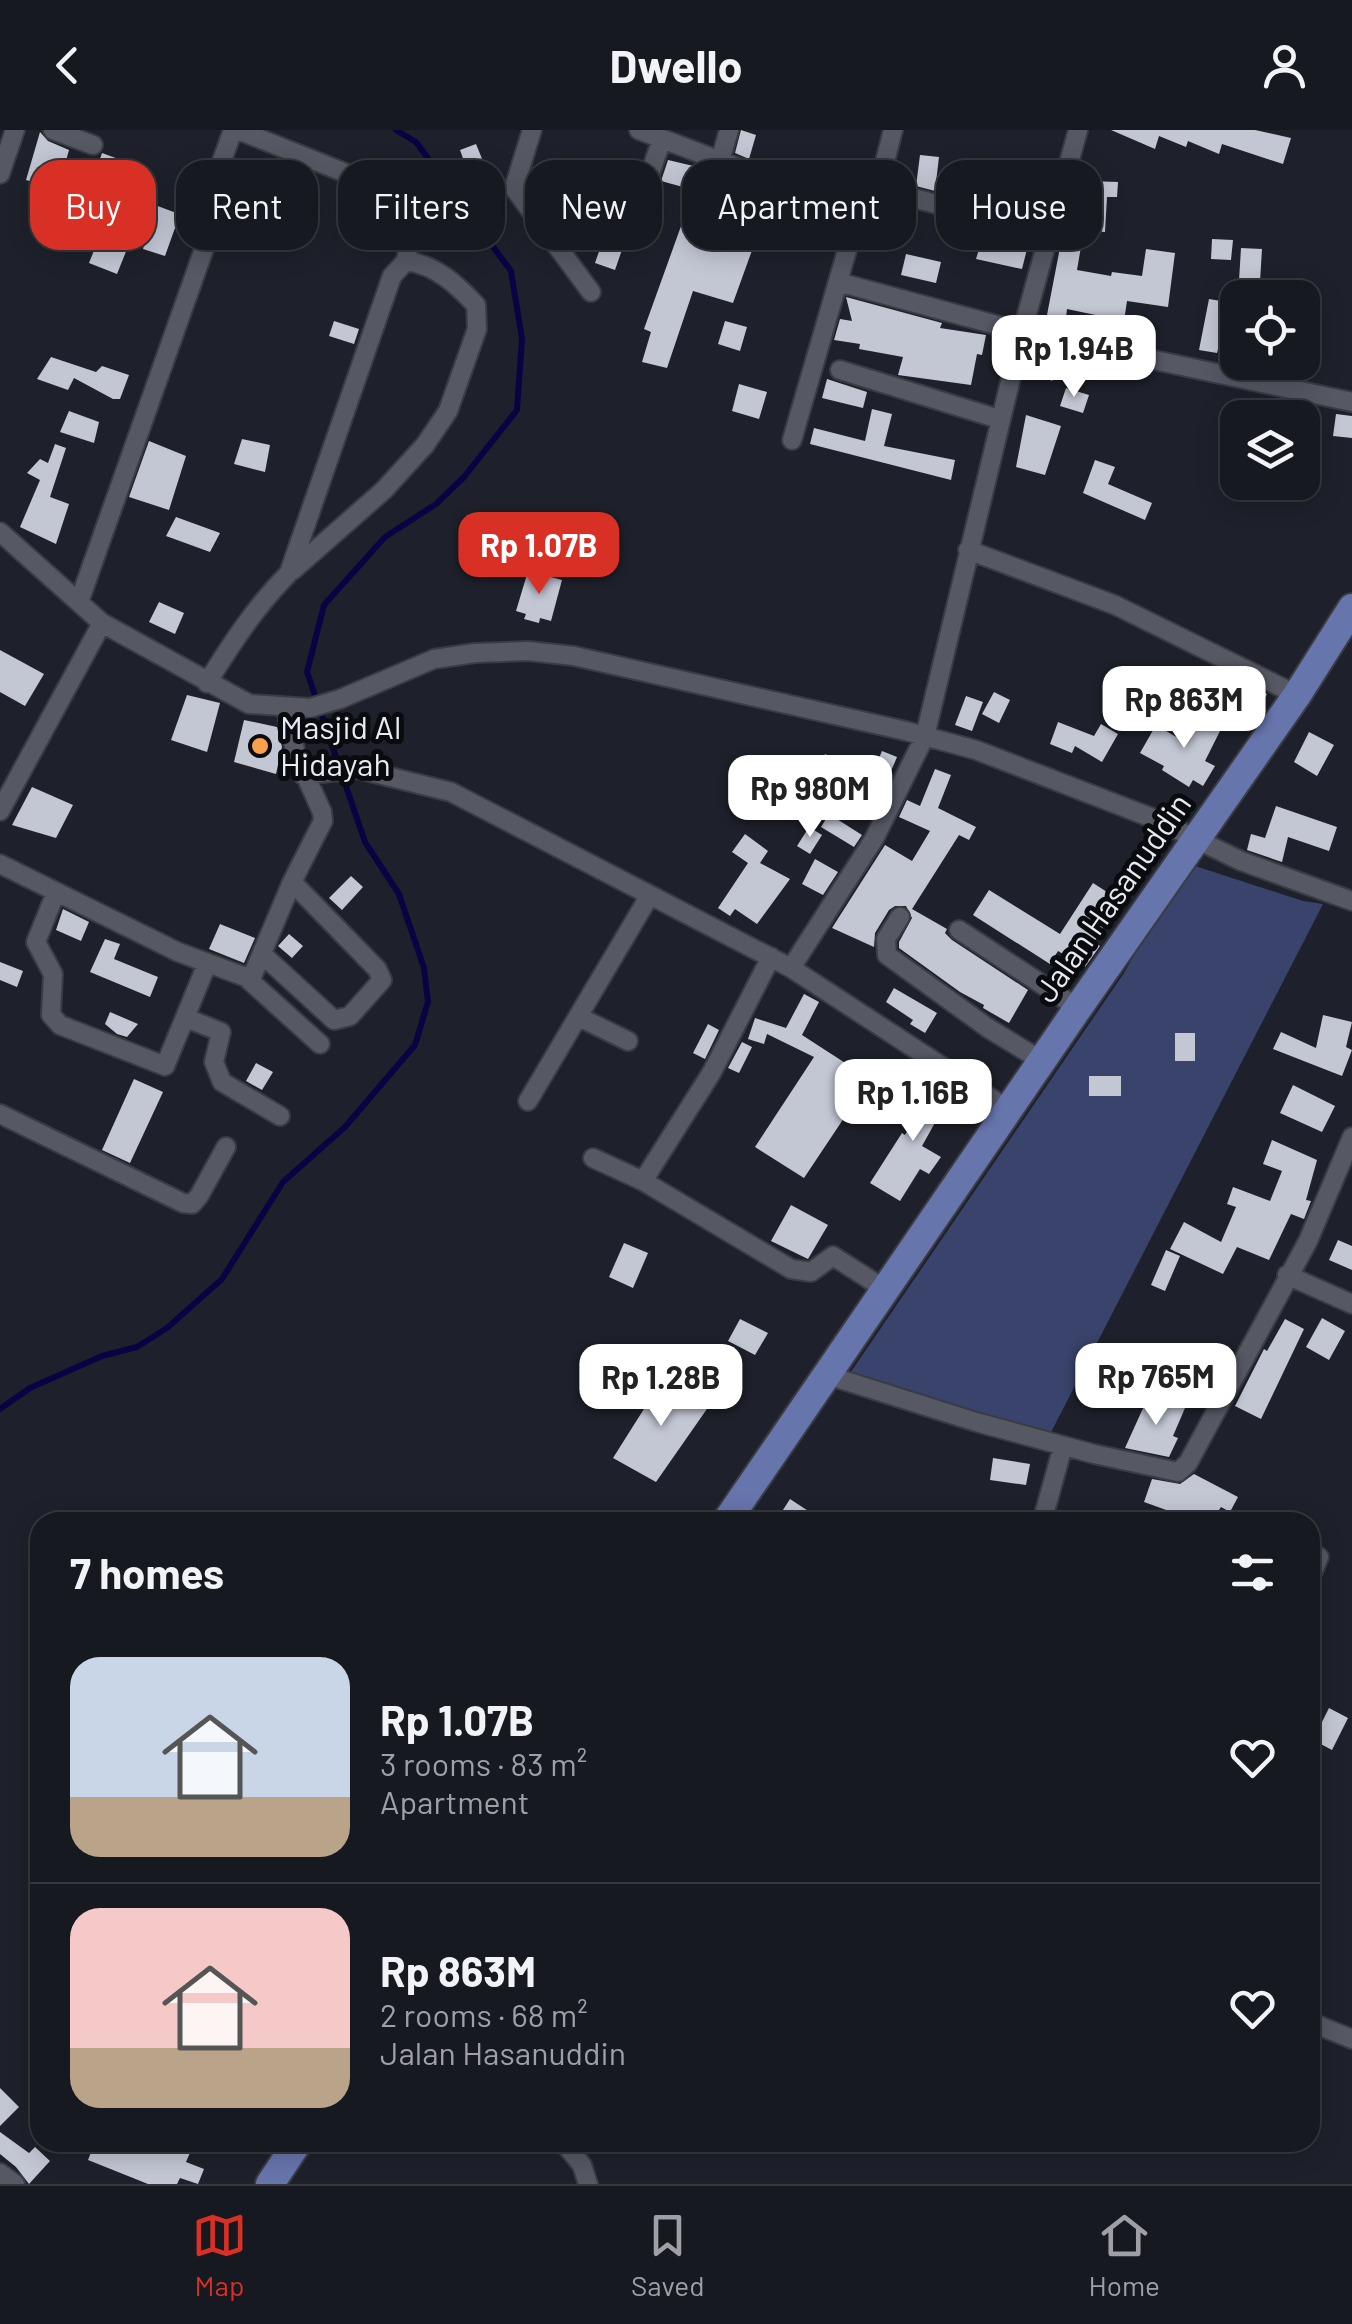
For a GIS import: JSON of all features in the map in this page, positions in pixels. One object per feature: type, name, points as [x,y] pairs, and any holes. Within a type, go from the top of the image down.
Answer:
[{"type":"main road","name":"Jalan Hasanuddin","points":[[733,1512],[1298,695],[1352,608]]},
{"type":"main road","points":[[270,2184],[291,2152]]},
{"type":"street","points":[[0,174],[15,130]]},
{"type":"street","points":[[53,130],[93,145]]},
{"type":"street","points":[[224,160],[236,130],[338,170]]},
{"type":"street","points":[[532,130],[514,188],[592,292]]},
{"type":"street","points":[[639,130],[717,160]]},
{"type":"street","points":[[720,160],[729,130]]},
{"type":"street","points":[[885,160],[893,130]]},
{"type":"street","points":[[1070,160],[1078,130]]},
{"type":"street","points":[[655,160],[662,139]]},
{"type":"street","points":[[78,602],[204,250]]},
{"type":"street","points":[[290,573],[392,276],[406,261],[408,250]]},
{"type":"street","points":[[792,440],[847,250]]},
{"type":"street","points":[[791,968],[874,839],[924,736],[999,419],[1046,250]]},
{"type":"street","points":[[207,683],[268,594],[384,490],[425,446],[448,410],[477,329],[476,305],[453,281],[422,263],[406,261]]},
{"type":"street","points":[[838,282],[1022,332],[1352,402]]},
{"type":"street","points":[[840,370],[999,419]]},
{"type":"street","points":[[0,532],[102,622],[249,704],[310,708],[434,660],[528,651],[622,665],[976,750],[1197,837],[1241,861],[1352,901]]},
{"type":"street","points":[[968,550],[1114,605],[1298,695]]},
{"type":"street","points":[[0,811],[102,622]]},
{"type":"street","points":[[249,980],[323,821],[304,775],[286,708]]},
{"type":"street","points":[[304,775],[358,769],[450,792],[791,968],[1008,1110]]},
{"type":"street","points":[[0,864],[249,980],[320,1044]]},
{"type":"street","points":[[263,955],[334,1020],[350,1016],[382,980],[376,969],[292,882]]},
{"type":"street","points":[[56,892],[36,942],[53,974],[51,1015],[60,1024],[165,1066],[208,964]]},
{"type":"street","points":[[528,1101],[650,895]]},
{"type":"street","points":[[900,918],[886,939],[888,955],[988,1028],[1042,1060]]},
{"type":"street","points":[[959,930],[1078,1008]]},
{"type":"street","points":[[643,1181],[712,1072],[770,957]]},
{"type":"street","points":[[579,1017],[628,1041]]},
{"type":"street","points":[[186,1018],[221,1032],[214,1062],[222,1082],[280,1116]]},
{"type":"street","points":[[0,1114],[183,1203],[192,1204],[199,1196],[226,1146]]},
{"type":"street","points":[[827,1375],[1063,1446],[1172,1473],[1184,1469],[1332,1192],[1352,1138]]},
{"type":"street","points":[[593,1158],[643,1181],[791,1270],[811,1272],[833,1256],[886,1290]]},
{"type":"street","points":[[1286,1275],[1352,1304]]},
{"type":"street","points":[[1045,1512],[1063,1446]]},
{"type":"street","points":[[1320,2026],[1352,2039]]},
{"type":"street","points":[[571,2152],[582,2165],[588,2184]]},
{"type":"street","points":[[0,2174],[16,2184]]},
{"type":"shaded area","points":[[1186,863],[1323,904],[1046,1442],[846,1379],[1124,973]]},
{"type":"building","points":[[741,130],[756,135],[749,159],[735,153]]},
{"type":"building","points":[[1111,130],[1255,130],[1291,138],[1283,164],[1222,144],[1219,154],[1188,141],[1186,147],[1159,136],[1155,149]]},
{"type":"building","points":[[40,132],[48,141],[69,150],[66,160],[32,160]]},
{"type":"building","points":[[476,144],[483,160],[464,160],[460,150]]},
{"type":"building","points":[[102,153],[121,160],[100,160]]},
{"type":"building","points":[[920,155],[939,157],[935,191],[916,186]]},
{"type":"building","points":[[668,160],[682,163],[682,187],[662,178]]},
{"type":"building","points":[[1102,181],[1118,182],[1117,197],[1107,197],[1105,232]]},
{"type":"building","points":[[156,205],[176,213],[176,228],[165,256],[146,250],[156,250]]},
{"type":"building","points":[[682,223],[682,250],[752,250],[733,303],[693,291],[667,368],[642,362],[651,332],[644,329]]},
{"type":"building","points":[[1212,239],[1233,240],[1231,260],[1211,259]]},
{"type":"building","points":[[1241,248],[1262,249],[1260,280],[1239,280]]},
{"type":"building","points":[[1146,249],[1175,253],[1168,307],[1127,301],[1124,321],[1067,309],[1066,318],[1047,315],[1060,250],[1080,250],[1077,270],[1111,276],[1112,272],[1142,276]]},
{"type":"building","points":[[94,250],[127,250],[117,274],[89,263]]},
{"type":"building","points":[[600,250],[622,250],[615,270],[595,263]]},
{"type":"building","points":[[979,250],[1027,250],[1022,269],[976,259]]},
{"type":"building","points":[[906,254],[941,262],[936,283],[901,275]]},
{"type":"building","points":[[846,297],[942,323],[940,328],[986,335],[982,355],[977,354],[971,385],[898,375],[903,357],[834,340],[840,319],[852,321]]},
{"type":"building","points":[[1209,299],[1220,301],[1217,353],[1199,350]]},
{"type":"building","points":[[334,321],[359,329],[354,344],[329,336]]},
{"type":"building","points":[[725,321],[747,327],[740,351],[718,344]]},
{"type":"building","points":[[1039,350],[1061,361],[1052,381],[1029,370]]},
{"type":"building","points":[[51,357],[96,372],[102,366],[129,375],[120,399],[74,378],[68,390],[37,379]]},
{"type":"building","points":[[827,379],[867,392],[863,408],[822,398]]},
{"type":"building","points":[[739,384],[767,392],[759,419],[732,411]]},
{"type":"building","points":[[1066,388],[1089,395],[1083,413],[1060,406]]},
{"type":"building","points":[[872,409],[892,414],[884,446],[955,460],[951,480],[810,444],[814,428],[865,441]]},
{"type":"building","points":[[69,411],[99,422],[94,443],[60,432]]},
{"type":"building","points":[[1336,414],[1352,416],[1352,438],[1333,436]]},
{"type":"building","points":[[1026,415],[1061,426],[1045,475],[1016,467]]},
{"type":"building","points":[[242,439],[270,445],[265,472],[234,464]]},
{"type":"building","points":[[149,441],[186,456],[169,510],[129,497]]},
{"type":"building","points":[[55,444],[66,448],[50,497],[69,504],[56,544],[20,527],[40,480],[27,473],[40,459],[48,463]]},
{"type":"building","points":[[1095,460],[1115,467],[1108,484],[1152,503],[1145,520],[1083,493]]},
{"type":"building","points":[[176,517],[220,533],[210,552],[166,536]]},
{"type":"building","points":[[528,571],[562,580],[551,621],[524,619],[526,614],[516,611]]},
{"type":"building","points":[[159,602],[184,613],[175,634],[149,622]]},
{"type":"building","points":[[0,650],[44,674],[25,706],[0,692]]},
{"type":"building","points":[[1230,676],[1267,694],[1255,717],[1240,709],[1237,715],[1217,706]]},
{"type":"building","points":[[994,692],[1010,700],[999,723],[982,714]]},
{"type":"building","points":[[187,695],[220,703],[207,752],[171,740]]},
{"type":"building","points":[[966,696],[983,702],[972,731],[955,725]]},
{"type":"building","points":[[1191,714],[1221,729],[1205,761],[1215,766],[1203,786],[1193,780],[1189,787],[1162,770],[1164,766],[1140,753],[1156,725],[1178,738]]},
{"type":"building","name":"Masjid Al Hidayah","points":[[244,720],[277,727],[282,747],[276,774],[234,762]]},
{"type":"building","points":[[1058,722],[1094,736],[1101,724],[1118,734],[1102,762],[1075,746],[1072,753],[1050,744]]},
{"type":"building","points":[[1309,732],[1334,745],[1317,776],[1294,762]]},
{"type":"building","points":[[882,751],[897,757],[886,783],[871,777]]},
{"type":"building","points":[[825,754],[842,762],[828,789],[812,781]]},
{"type":"building","points":[[935,769],[951,775],[938,808],[976,827],[969,840],[959,835],[912,909],[947,929],[945,933],[952,940],[1028,990],[1009,1023],[899,948],[912,918],[906,906],[889,910],[875,933],[874,947],[832,928],[885,845],[912,861],[930,831],[899,817],[907,800],[920,806]]},
{"type":"building","points":[[32,787],[73,805],[56,838],[12,825]]},
{"type":"building","points":[[1276,806],[1337,827],[1329,851],[1288,837],[1282,862],[1247,850],[1251,834],[1265,838]]},
{"type":"building","points":[[829,814],[862,835],[854,847],[821,827]]},
{"type":"building","points":[[809,827],[822,835],[810,854],[797,846]]},
{"type":"building","points":[[745,834],[768,851],[760,863],[790,879],[757,924],[735,909],[730,916],[718,908],[748,863],[732,852]]},
{"type":"building","points":[[815,859],[838,872],[823,895],[802,884]]},
{"type":"building","points":[[351,876],[363,887],[342,910],[329,898]]},
{"type":"building","points":[[1093,883],[1121,901],[1094,942],[1100,946],[1085,967],[1058,951],[1050,964],[973,915],[989,890],[1060,934]]},
{"type":"building","points":[[63,909],[89,922],[81,941],[56,930]]},
{"type":"building","points":[[220,924],[255,938],[244,963],[209,949]]},
{"type":"building","points":[[289,934],[303,946],[292,958],[278,946]]},
{"type":"building","points":[[105,939],[120,944],[114,959],[158,977],[150,997],[90,972]]},
{"type":"building","points":[[0,962],[23,971],[17,987],[0,980]]},
{"type":"building","points":[[894,988],[937,1013],[925,1033],[886,1002]]},
{"type":"building","points":[[804,994],[819,1002],[802,1035],[870,1079],[804,1178],[755,1147],[814,1057],[767,1034],[764,1044],[748,1039],[755,1018],[786,1028]]},
{"type":"building","points":[[110,1012],[138,1024],[127,1037],[117,1034],[105,1024]]},
{"type":"building","points":[[1323,1015],[1352,1022],[1346,1047],[1352,1050],[1342,1076],[1273,1049],[1281,1032],[1316,1048]]},
{"type":"building","points":[[708,1024],[719,1030],[705,1059],[693,1053]]},
{"type":"building","points":[[1175,1033],[1195,1033],[1195,1061],[1175,1061]]},
{"type":"building","points":[[742,1042],[752,1047],[739,1073],[728,1068]]},
{"type":"building","points":[[256,1063],[273,1072],[262,1090],[246,1081]]},
{"type":"building","points":[[917,1076],[951,1094],[922,1146],[941,1157],[929,1174],[920,1169],[900,1201],[870,1183],[926,1098],[910,1089]]},
{"type":"building","points":[[1089,1076],[1121,1076],[1121,1096],[1089,1096]]},
{"type":"building","points":[[134,1079],[163,1092],[130,1163],[102,1150]]},
{"type":"building","points":[[1293,1085],[1335,1106],[1322,1132],[1280,1113]]},
{"type":"building","points":[[1272,1140],[1317,1160],[1304,1219],[1291,1214],[1269,1260],[1237,1247],[1223,1274],[1170,1249],[1184,1222],[1221,1242],[1236,1207],[1227,1204],[1233,1187],[1270,1201],[1282,1171],[1263,1164]]},
{"type":"building","points":[[791,1205],[828,1225],[808,1259],[771,1241]]},
{"type":"building","points":[[1338,1240],[1352,1246],[1352,1270],[1329,1260]]},
{"type":"building","points":[[624,1243],[648,1253],[633,1288],[609,1277]]},
{"type":"building","points":[[1166,1250],[1180,1256],[1165,1291],[1151,1285]]},
{"type":"building","points":[[1322,1318],[1345,1331],[1329,1360],[1306,1347]]},
{"type":"building","points":[[740,1319],[768,1333],[755,1355],[728,1341]]},
{"type":"building","points":[[1285,1319],[1304,1329],[1261,1419],[1235,1406],[1264,1349],[1267,1351]]},
{"type":"building","points":[[666,1374],[709,1406],[656,1482],[613,1458]]},
{"type":"building","points":[[1149,1395],[1185,1408],[1169,1457],[1125,1448]]},
{"type":"building","points":[[993,1458],[1030,1464],[1026,1485],[990,1480]]},
{"type":"building","points":[[1194,1474],[1238,1497],[1230,1512],[1221,1507],[1218,1512],[1171,1512],[1144,1502],[1152,1479],[1180,1484]]},
{"type":"building","points":[[790,1499],[810,1512],[782,1512]]},
{"type":"building","points":[[1329,1708],[1348,1718],[1332,1750],[1320,1744],[1320,1726]]},
{"type":"building","points":[[0,2088],[19,2107],[0,2126]]},
{"type":"building","points":[[0,2132],[29,2153],[40,2152],[50,2161],[29,2184],[0,2154]]},
{"type":"building","points":[[91,2152],[190,2152],[186,2162],[204,2169],[198,2184],[180,2178],[177,2184],[148,2184],[88,2160]]},
{"type":"waterway","points":[[0,1409],[30,1388],[102,1356],[137,1347],[167,1328],[222,1279],[283,1182],[345,1127],[415,1045],[428,1002],[424,968],[399,894],[365,842],[307,672],[324,605],[385,537],[436,504],[464,477],[517,410],[522,339],[511,271],[416,142],[396,130]]},
{"type":"place","name":"Masjid Al Hidayah","points":[[260,746]]}]
